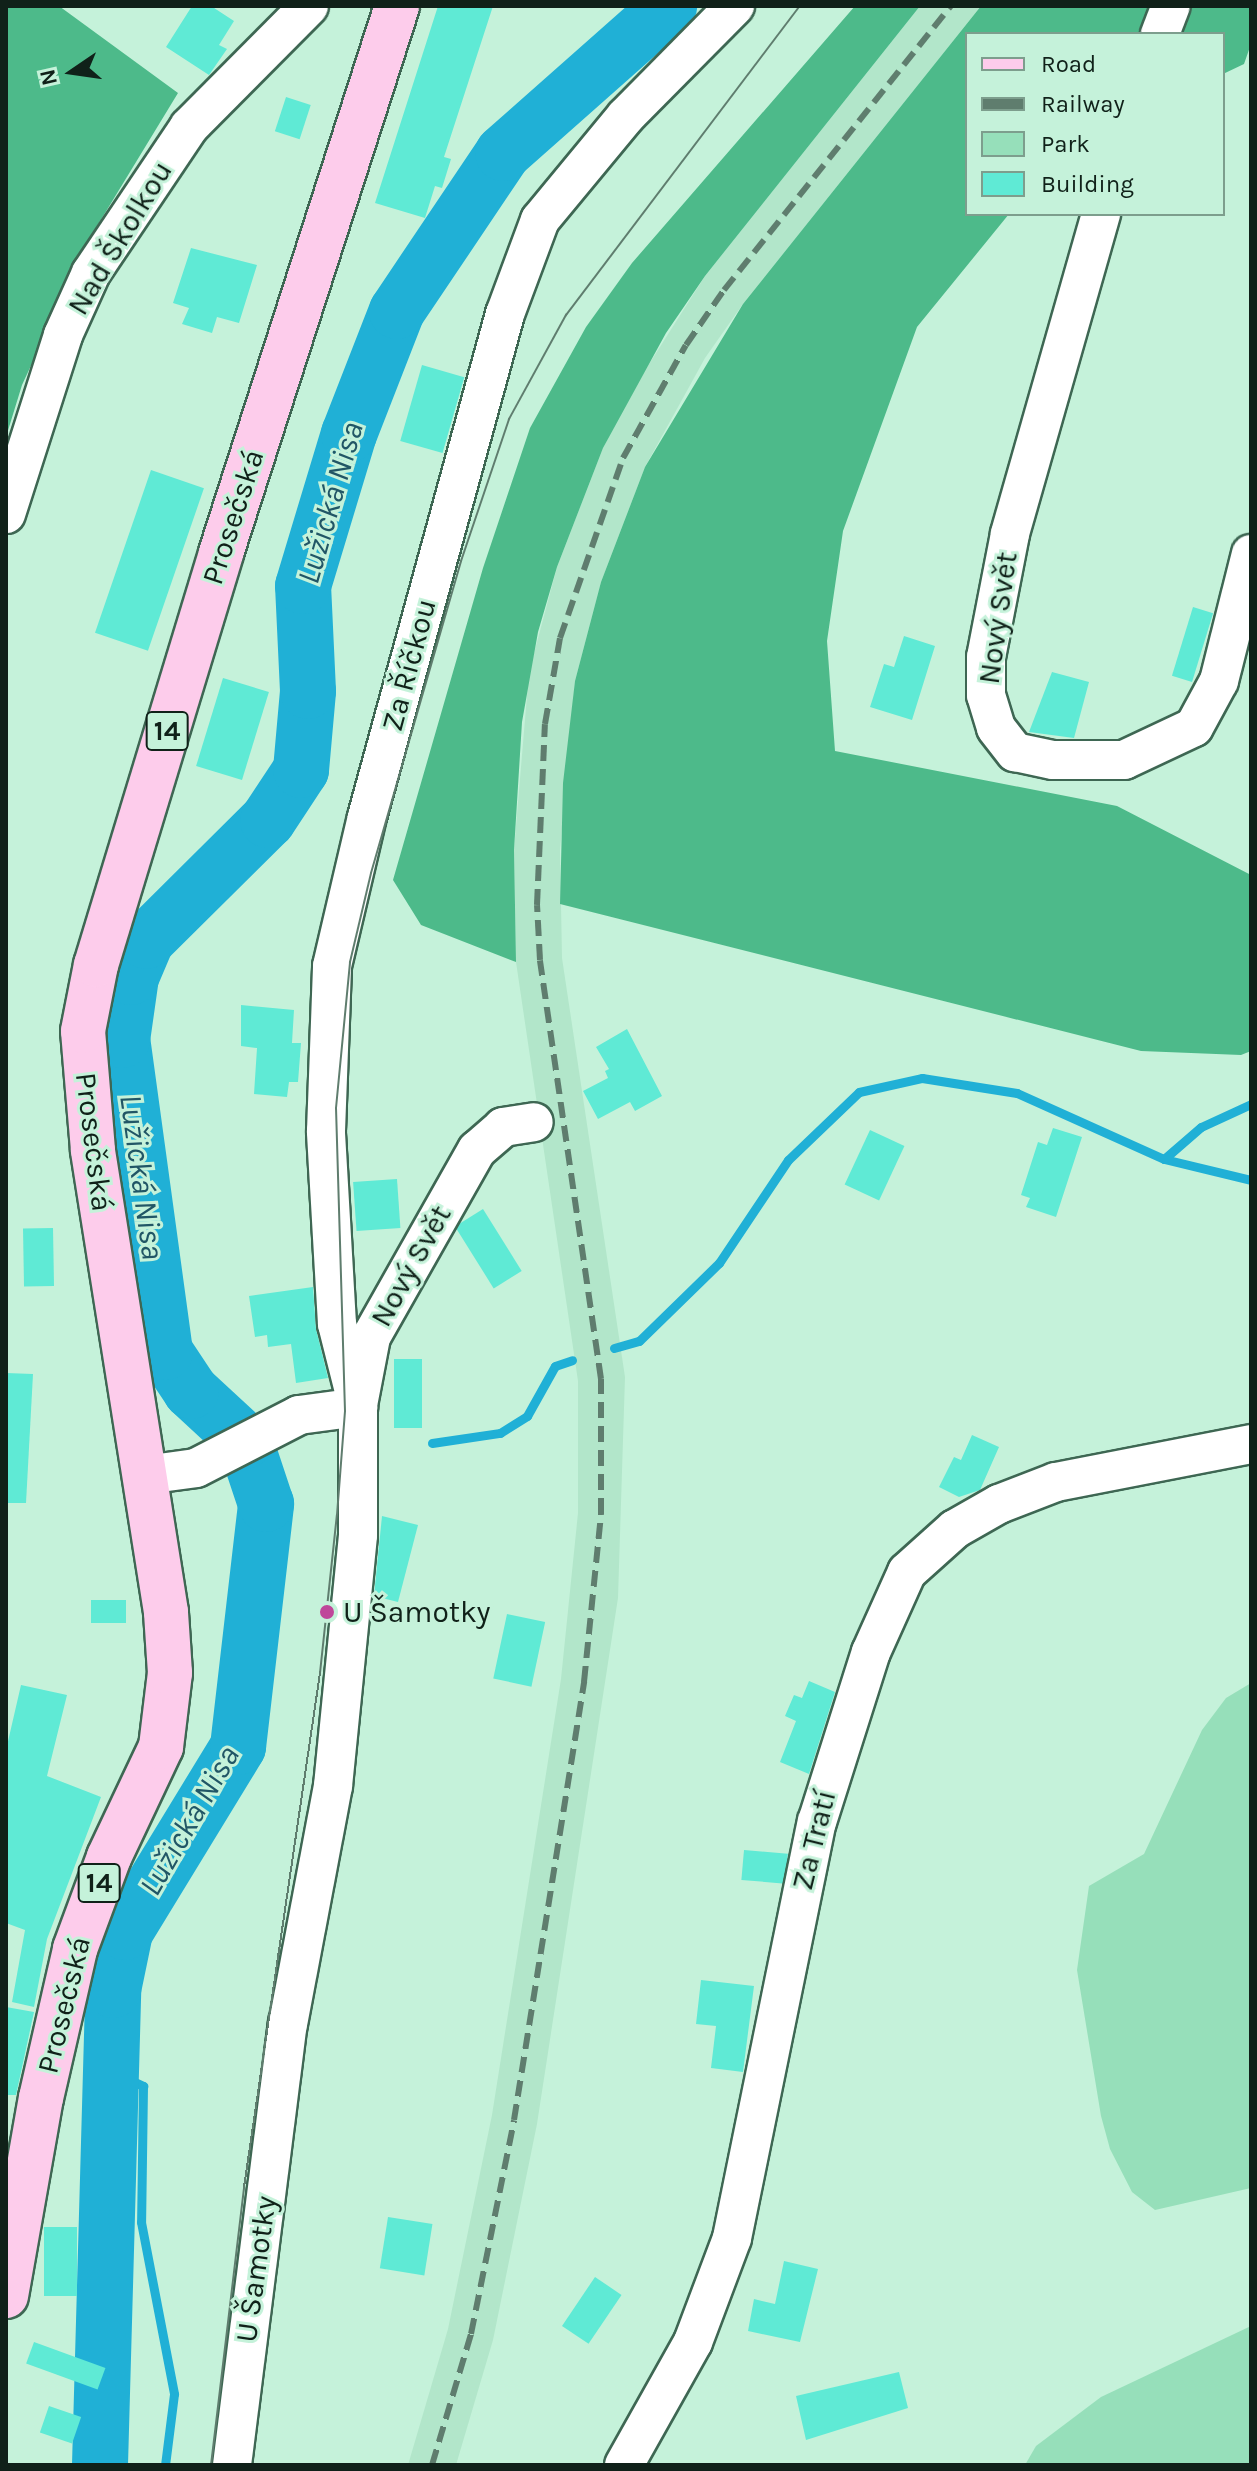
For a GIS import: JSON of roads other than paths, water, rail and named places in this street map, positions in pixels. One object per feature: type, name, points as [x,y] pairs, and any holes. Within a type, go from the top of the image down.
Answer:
[{"type":"main road","name":"Prosečská","points":[[6,2296],[41,2098],[75,1949],[109,1857],[161,1747],[167,1716],[166,1612],[93,1150],[83,1031],[96,965],[221,553],[397,6]]},
{"type":"street","name":"Nad Školkou","points":[[6,514],[63,335],[91,273],[189,127],[309,6]]},
{"type":"street","name":"Za Říčkou","points":[[358,1407],[337,1324],[327,1047],[332,966],[367,817],[505,314],[540,220],[626,116],[735,6]]},
{"type":"street","points":[[1161,32],[1171,6]]},
{"type":"street","name":"Nový Svět","points":[[1100,216],[1010,534],[986,657],[986,695],[996,728],[1015,752],[1053,760],[1124,760],[1194,727],[1219,681],[1251,554]]},
{"type":"street","name":"Nový Svět","points":[[358,1407],[371,1337],[477,1150],[503,1127],[534,1122]]},
{"type":"street","points":[[145,1475],[196,1468],[266,1428],[299,1415],[358,1407]]},
{"type":"street","name":"U Šamotky","points":[[232,2465],[288,2024],[333,1786],[358,1535],[358,1407]]},
{"type":"street","name":"Za Tratí","points":[[624,2465],[688,2354],[732,2238],[817,1822],[871,1652],[907,1572],[955,1529],[1056,1482],[1251,1444]]},
{"type":"waterway","name":"Lužická Nisa","points":[[100,2465],[113,1990],[125,1932],[238,1747],[266,1504],[245,1441],[191,1391],[165,1352],[122,1040],[131,977],[146,941],[268,820],[301,770],[308,691],[303,586],[349,434],[397,311],[503,153],[669,6]]},
{"type":"waterway","points":[[614,1348],[639,1341],[719,1263],[788,1160],[859,1092],[922,1078],[1017,1093],[1164,1159],[1201,1127],[1251,1104]]},
{"type":"waterway","points":[[1164,1159],[1251,1180]]},
{"type":"waterway","points":[[432,1443],[500,1433],[527,1416],[555,1366],[572,1360]]},
{"type":"waterway","points":[[109,2070],[143,2086],[141,2222],[174,2394],[165,2465]]},
{"type":"tram line","points":[[211,2465],[244,2187],[320,1673],[337,1515],[345,1411],[336,1108],[350,962],[371,873],[461,561],[509,419],[566,315],[800,6]]},
{"type":"railway","points":[[432,2465],[471,2334],[514,2120],[584,1682],[601,1514],[601,1379],[540,960],[537,905],[545,724],[560,638],[623,458],[686,345],[724,290],[951,6]]},
{"type":"place","name":"U Šamotky","points":[[327,1612]]}]
